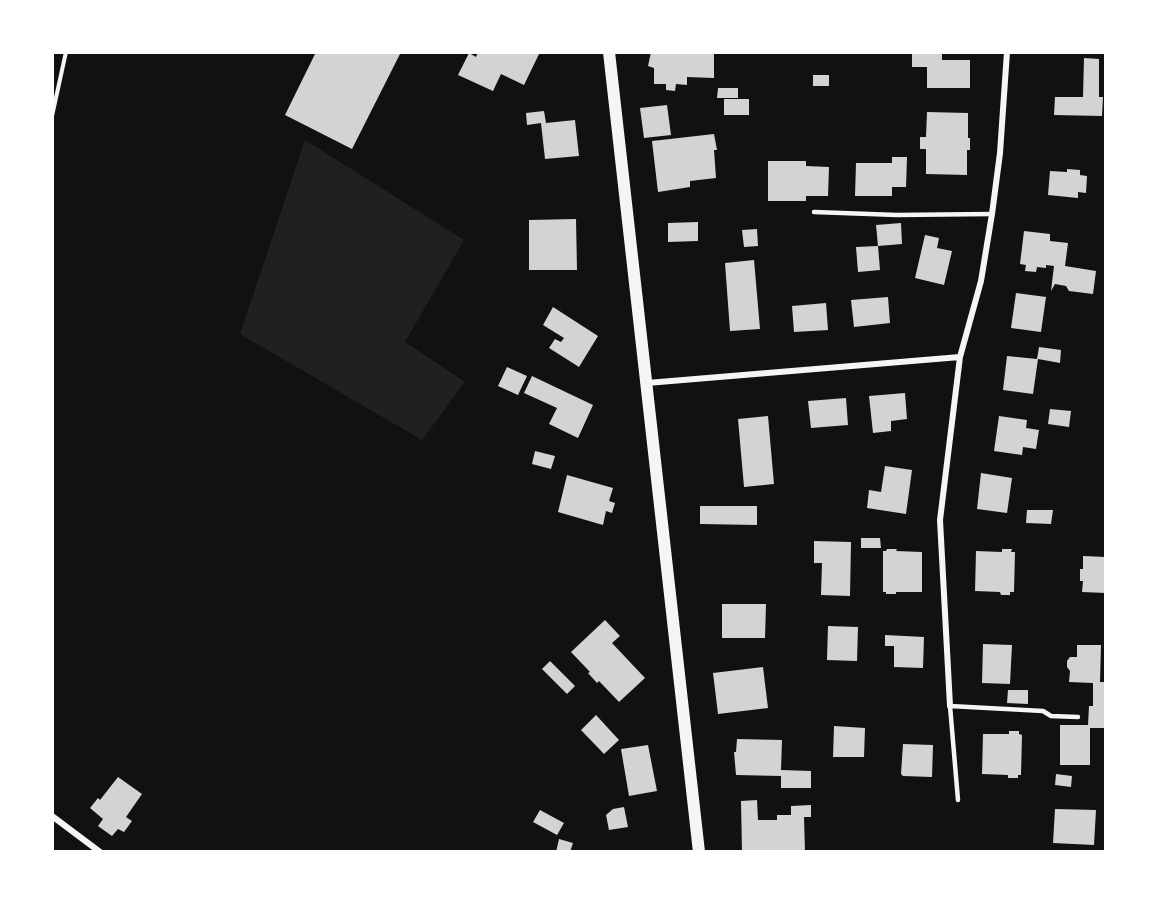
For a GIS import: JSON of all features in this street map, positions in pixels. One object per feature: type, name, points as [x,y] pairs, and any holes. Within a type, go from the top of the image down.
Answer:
[{"type":"main road","points":[[609,52],[699,852]]},
{"type":"street","points":[[950,706],[940,520],[960,357],[981,281],[992,214],[1000,153],[1007,52]]},
{"type":"street","points":[[646,383],[960,357]]},
{"type":"street","points":[[52,816],[100,852]]},
{"type":"lane","points":[[814,212],[897,215],[992,214]]},
{"type":"lane","points":[[958,800],[950,706],[1043,711],[1051,716],[1078,717]]},
{"type":"path","points":[[52,116],[66,52]]},
{"type":"shaded area","points":[[305,140],[464,240],[405,342],[465,382],[422,440],[240,334]]},
{"type":"building","points":[[316,52],[401,52],[352,149],[285,115]]},
{"type":"building","points":[[478,52],[540,52],[524,85],[501,74],[493,91],[458,75],[469,53],[476,57]]},
{"type":"building","points":[[651,52],[714,52],[714,78],[687,77],[687,85],[676,84],[675,91],[666,90],[666,84],[654,84],[654,68],[648,66]]},
{"type":"building","points":[[912,52],[942,52],[942,60],[970,60],[970,88],[927,88],[927,67],[912,67]]},
{"type":"building","points":[[1084,58],[1099,59],[1099,97],[1103,97],[1102,116],[1054,115],[1055,97],[1083,97]]},
{"type":"building","points":[[813,75],[829,75],[829,86],[813,86]]},
{"type":"building","points":[[718,88],[738,88],[738,98],[717,98]]},
{"type":"building","points":[[724,99],[749,99],[749,115],[724,115]]},
{"type":"building","points":[[667,105],[671,135],[644,138],[640,108]]},
{"type":"building","points":[[544,111],[546,123],[575,120],[579,156],[545,159],[541,123],[527,125],[526,113]]},
{"type":"building","points":[[927,112],[968,113],[970,150],[967,150],[967,175],[926,174],[926,149],[920,149],[920,137],[926,137]]},
{"type":"building","points":[[714,134],[717,150],[714,150],[716,178],[690,181],[690,187],[658,192],[652,141]]},
{"type":"building","points":[[892,157],[907,157],[906,187],[892,187],[892,196],[855,196],[856,163],[892,163]]},
{"type":"building","points":[[768,161],[806,161],[806,166],[829,167],[828,196],[806,196],[806,201],[768,201]]},
{"type":"building","points":[[1067,169],[1080,170],[1080,175],[1087,176],[1086,193],[1078,192],[1078,198],[1048,195],[1050,171],[1067,172]]},
{"type":"building","points":[[576,219],[577,270],[529,270],[529,220]]},
{"type":"building","points":[[698,222],[698,241],[668,242],[668,223]]},
{"type":"building","points":[[901,223],[902,244],[878,246],[876,225]]},
{"type":"building","points":[[757,229],[758,246],[744,247],[742,230]]},
{"type":"building","points":[[1024,231],[1050,234],[1050,241],[1068,243],[1065,266],[1096,271],[1093,294],[1069,291],[1066,286],[1055,284],[1051,291],[1054,266],[1037,267],[1036,272],[1025,271],[1026,265],[1020,264]]},
{"type":"building","points":[[925,235],[939,238],[937,248],[952,251],[944,285],[915,278]]},
{"type":"building","points":[[878,246],[880,270],[858,272],[856,247]]},
{"type":"building","points":[[754,260],[760,329],[730,331],[725,263]]},
{"type":"building","points":[[1016,293],[1046,297],[1041,332],[1011,328]]},
{"type":"building","points":[[888,297],[890,323],[854,327],[851,300]]},
{"type":"building","points":[[826,303],[828,330],[794,332],[792,306]]},
{"type":"building","points":[[553,307],[598,336],[579,367],[549,348],[555,339],[561,342],[564,338],[543,325]]},
{"type":"building","points":[[1039,347],[1061,350],[1060,363],[1038,359],[1033,394],[1003,390],[1007,356],[1037,359]]},
{"type":"building","points":[[507,367],[527,376],[518,395],[498,386]]},
{"type":"building","points":[[532,376],[593,405],[578,438],[549,424],[557,408],[524,393]]},
{"type":"building","points":[[905,393],[907,419],[891,421],[891,431],[873,433],[869,396]]},
{"type":"building","points":[[846,398],[848,425],[811,428],[808,401]]},
{"type":"building","points":[[1050,409],[1071,411],[1069,427],[1048,424]]},
{"type":"building","points":[[768,416],[774,484],[744,487],[738,419]]},
{"type":"building","points":[[999,416],[1027,420],[1026,428],[1039,430],[1036,449],[1023,447],[1022,455],[994,451]]},
{"type":"building","points":[[535,451],[555,456],[551,469],[532,464]]},
{"type":"building","points":[[885,466],[912,470],[906,514],[867,508],[869,490],[881,492]]},
{"type":"building","points":[[981,473],[1012,478],[1007,513],[977,509]]},
{"type":"building","points":[[567,475],[613,488],[609,501],[615,503],[612,513],[606,511],[603,525],[558,512]]},
{"type":"building","points":[[700,506],[757,506],[757,525],[700,524]]},
{"type":"building","points":[[1027,510],[1053,510],[1051,524],[1026,523]]},
{"type":"building","points":[[861,538],[880,538],[881,548],[861,548]]},
{"type":"building","points":[[814,541],[851,542],[850,596],[821,595],[822,563],[814,563]]},
{"type":"building","points":[[887,549],[922,552],[922,592],[886,594],[883,592],[883,551]]},
{"type":"building","points":[[1002,549],[1012,549],[1011,552],[1015,552],[1014,592],[1010,592],[1010,595],[1001,595],[1000,592],[975,591],[976,551],[1002,552]]},
{"type":"building","points":[[1083,556],[1106,557],[1106,593],[1082,592],[1083,581],[1080,581],[1080,569],[1083,569]]},
{"type":"building","points":[[722,604],[766,604],[765,638],[722,638]]},
{"type":"building","points":[[605,620],[620,636],[612,643],[645,678],[619,702],[599,681],[597,683],[571,652]]},
{"type":"building","points":[[828,626],[858,627],[857,661],[827,660]]},
{"type":"building","points":[[885,635],[924,637],[923,668],[894,667],[894,646],[885,646]]},
{"type":"building","points":[[983,644],[1012,645],[1010,684],[982,683]]},
{"type":"building","points":[[1077,645],[1101,645],[1100,682],[1106,682],[1106,728],[1090,728],[1090,765],[1060,765],[1060,725],[1088,725],[1089,706],[1093,706],[1093,683],[1069,682],[1070,671],[1067,661],[1070,657],[1077,657]]},
{"type":"building","points":[[550,661],[575,686],[567,694],[542,669]]},
{"type":"building","points":[[763,667],[768,708],[718,714],[713,673]]},
{"type":"building","points":[[1008,690],[1028,690],[1028,704],[1007,703]]},
{"type":"building","points":[[596,715],[619,740],[604,754],[581,730]]},
{"type":"building","points":[[834,726],[865,728],[864,757],[833,757]]},
{"type":"building","points":[[1009,731],[1019,731],[1022,735],[1021,775],[1018,775],[1018,778],[1008,778],[1008,775],[982,774],[983,734],[1009,734]]},
{"type":"building","points":[[737,739],[782,740],[781,770],[811,771],[811,788],[781,788],[781,776],[736,775],[734,752],[736,752]]},
{"type":"building","points":[[903,744],[933,745],[932,777],[901,774]]},
{"type":"building","points":[[648,745],[657,791],[629,796],[621,749]]},
{"type":"building","points":[[1056,774],[1072,776],[1071,787],[1055,785]]},
{"type":"building","points":[[118,777],[142,794],[126,817],[132,821],[124,832],[118,829],[112,836],[98,826],[103,819],[90,808],[98,798],[100,800]]},
{"type":"building","points":[[757,800],[758,820],[777,820],[777,815],[791,815],[791,806],[811,805],[811,817],[804,817],[805,852],[742,852],[741,801]]},
{"type":"building","points":[[624,807],[628,827],[609,830],[606,815],[613,809]]},
{"type":"building","points":[[1055,809],[1096,810],[1094,845],[1053,843]]},
{"type":"building","points":[[540,810],[564,823],[557,835],[533,822]]},
{"type":"building","points":[[559,839],[573,843],[570,852],[556,852]]}]
